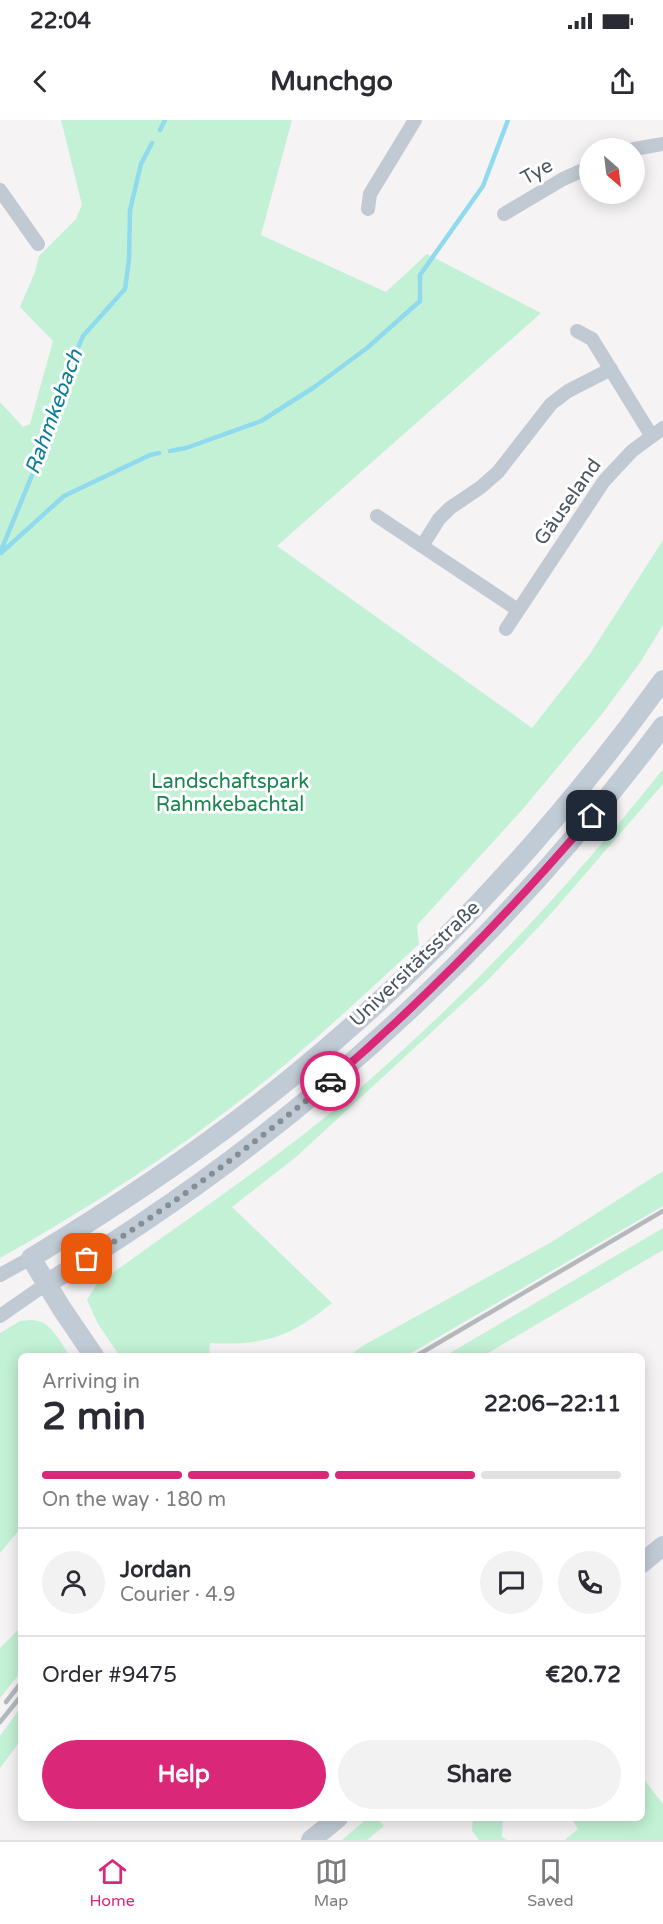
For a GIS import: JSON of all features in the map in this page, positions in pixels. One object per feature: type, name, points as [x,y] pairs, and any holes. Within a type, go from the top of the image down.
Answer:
[{"type":"street","points":[[368,209],[370,194],[415,120]]},
{"type":"street","points":[[645,146],[663,144]]},
{"type":"street","name":"Tye","points":[[504,214],[579,172]]},
{"type":"street","points":[[0,190],[38,244]]},
{"type":"street","points":[[577,331],[592,339],[651,435]]},
{"type":"street","points":[[422,546],[439,519],[450,508],[498,472],[551,404],[568,391],[611,369]]},
{"type":"street","name":"Gäuseland","points":[[506,629],[604,481],[632,451],[663,428]]},
{"type":"street","points":[[377,516],[518,610]]},
{"type":"street","name":"Universitätsstraße","points":[[0,1275],[32,1258],[134,1193],[205,1144],[291,1078],[371,1009],[428,955],[542,833],[607,755],[663,680]]},
{"type":"street","name":"Universitätsstraße","points":[[0,1316],[143,1223],[204,1179],[317,1092],[388,1029],[460,961],[535,882],[606,799],[663,726]]},
{"type":"street","points":[[32,1258],[46,1284],[92,1353]]},
{"type":"street","points":[[645,1561],[663,1546]]},
{"type":"street","points":[[311,1840],[334,1821]]},
{"type":"green space","name":"Landschaftspark Rahmkebachtal","points":[[61,120],[292,120],[261,235],[386,292],[427,254],[541,313],[277,546],[532,728],[590,654],[663,540],[663,625],[641,661],[602,714],[522,810],[418,924],[419,944],[304,1049],[219,1117],[111,1191],[0,1258],[0,402],[23,427],[30,424],[53,341],[20,307],[35,272],[39,256],[76,219],[82,205]]},
{"type":"green space","points":[[663,769],[663,784],[548,917],[487,981],[296,1157],[232,1207],[332,1303],[303,1324],[276,1337],[261,1341],[210,1343],[209,1353],[118,1353],[98,1324],[87,1300],[96,1285],[229,1190],[358,1090],[440,1015],[518,937]]},
{"type":"green space","points":[[663,1171],[663,1206],[411,1353],[353,1353],[364,1345],[550,1243]]},
{"type":"green space","points":[[663,1228],[663,1250],[488,1353],[450,1353]]},
{"type":"green space","points":[[20,1321],[38,1321],[49,1327],[68,1353],[18,1353],[18,1532],[0,1553],[0,1333]]},
{"type":"green space","points":[[18,1630],[18,1676],[0,1698],[0,1648]]},
{"type":"green space","points":[[18,1711],[18,1744],[0,1768],[0,1736]]},
{"type":"green space","points":[[645,1781],[663,1804],[663,1840],[565,1840],[578,1829],[573,1821],[645,1821]]},
{"type":"green space","points":[[364,1821],[380,1821],[384,1826],[367,1840],[342,1840]]},
{"type":"green space","points":[[473,1821],[503,1821],[502,1837],[507,1840],[479,1840],[472,1831]]},
{"type":"waterway","name":"Rahmkebach","points":[[160,130],[165,120]]},
{"type":"waterway","points":[[170,451],[186,448],[261,421],[313,388],[367,348],[420,301],[420,275],[483,186],[508,120]]},
{"type":"waterway","name":"Rahmkebach","points":[[0,553],[49,434],[60,391],[83,336],[125,289],[129,260],[130,210],[141,164],[152,143]]},
{"type":"waterway","points":[[1,553],[64,496],[150,455],[159,453]]},
{"type":"railway","points":[[421,1353],[663,1211]]},
{"type":"railway","points":[[6,1702],[18,1687]]},
{"type":"railway","points":[[0,1722],[18,1700]]},
{"type":"way so far","points":[[87,1259],[143,1223],[204,1179],[330,1081]]},
{"type":"route","points":[[330,1081],[397,1022],[460,961],[542,874],[592,816]]}]
